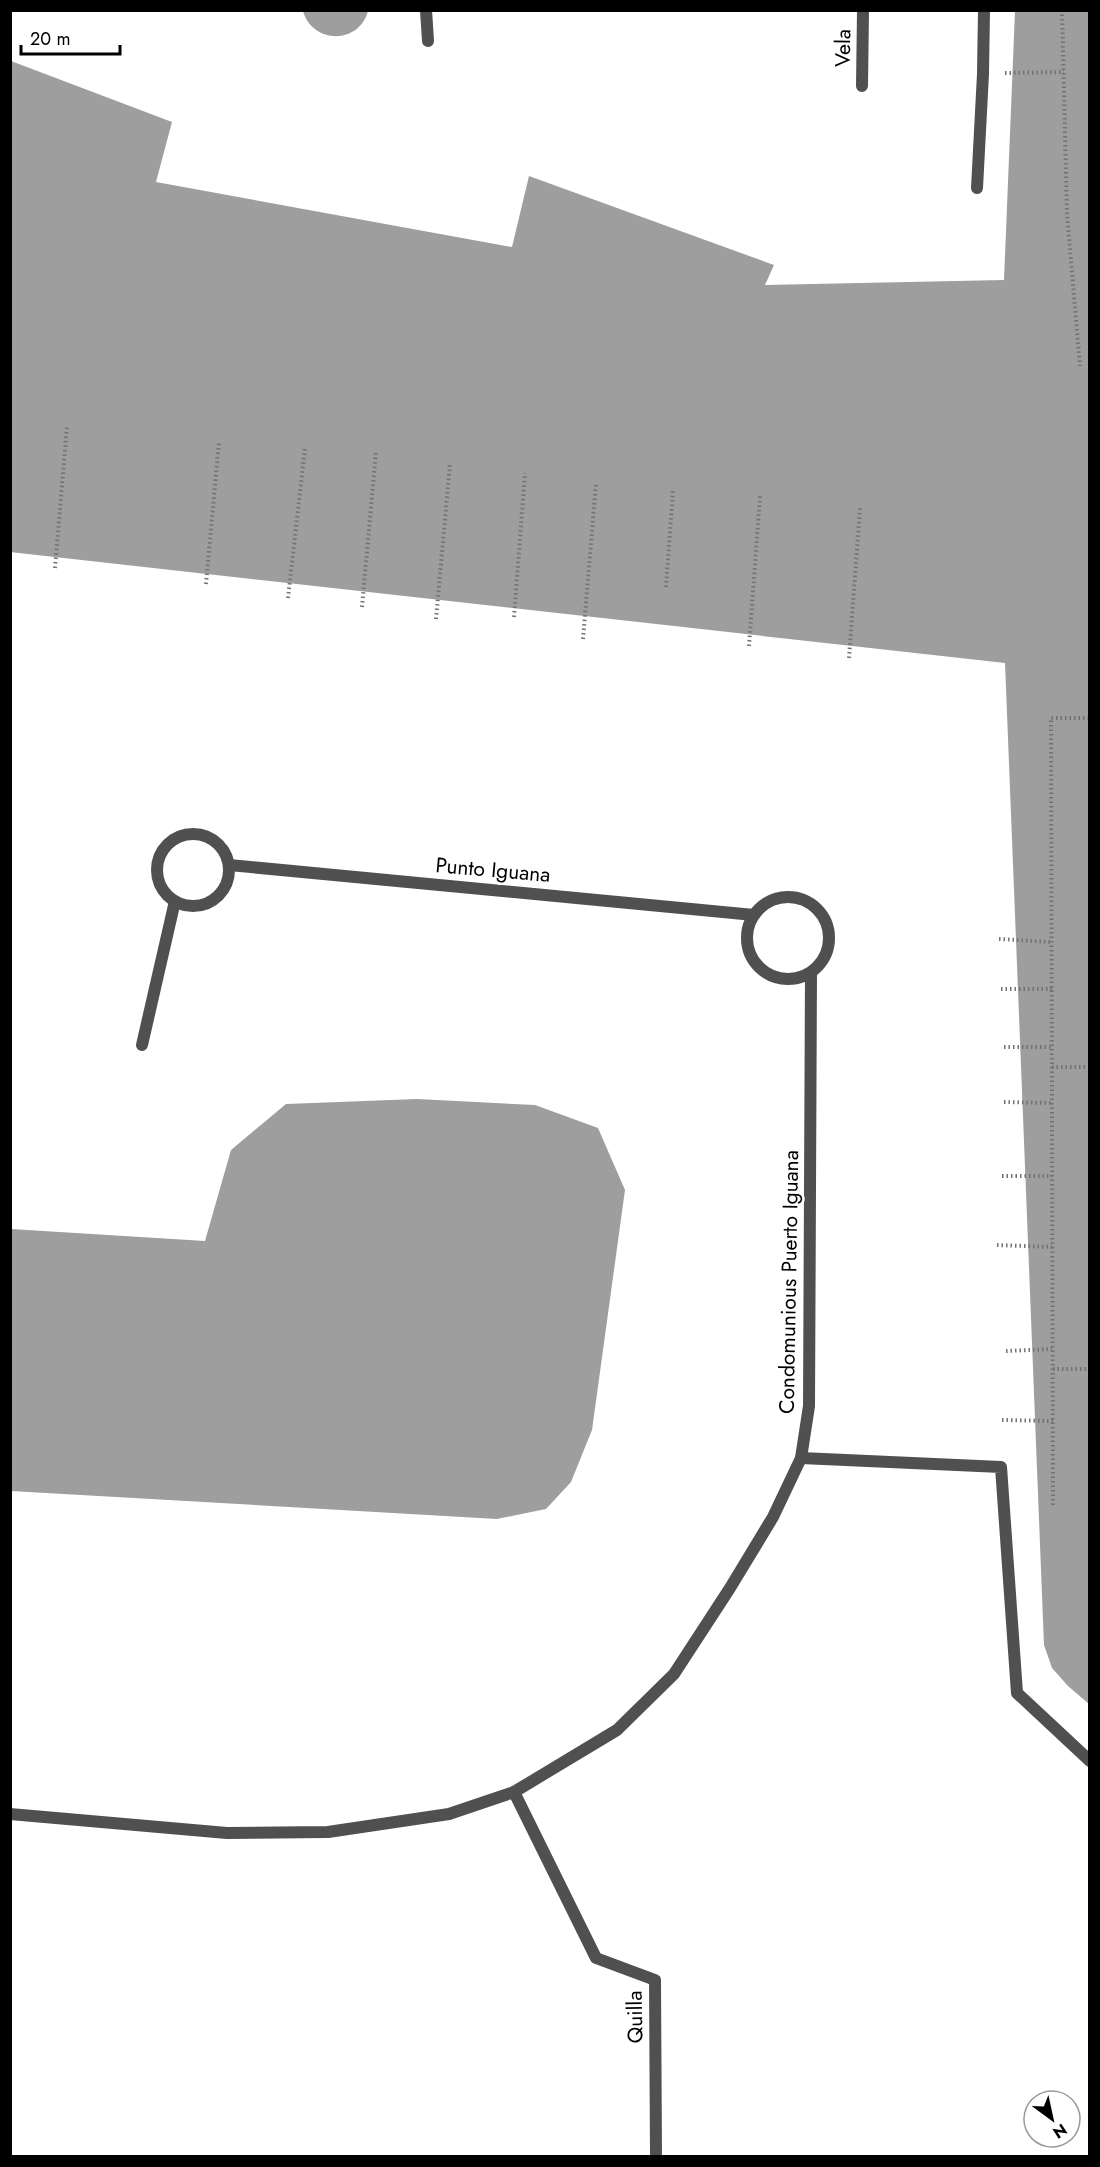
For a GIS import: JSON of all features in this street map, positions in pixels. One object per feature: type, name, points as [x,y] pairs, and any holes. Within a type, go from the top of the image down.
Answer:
[{"type":"street","points":[[426,10],[428,41]]},
{"type":"street","name":"Vela","points":[[862,86],[863,10]]},
{"type":"street","points":[[977,188],[984,10]]},
{"type":"street","points":[[189,835],[208,837],[218,843],[226,854],[229,865],[229,877],[224,889],[216,898],[205,904],[192,906],[175,901],[165,892],[159,881],[157,869],[163,850],[172,841],[189,835]]},
{"type":"street","name":"Punto Iguana","points":[[229,865],[754,915]]},
{"type":"street","points":[[791,897],[806,901],[818,910],[826,922],[829,936],[827,950],[821,963],[811,973],[798,978],[783,980],[768,975],[757,966],[749,954],[746,940],[748,926],[754,915],[764,905],[777,898],[791,897]]},
{"type":"street","points":[[142,1045],[175,901]]},
{"type":"street","name":"Condomunious Puerto Iguana","points":[[10,1814],[227,1833],[328,1832],[449,1814],[514,1792],[617,1730],[674,1674],[773,1517],[801,1458],[809,1406],[811,973]]},
{"type":"street","points":[[801,1458],[1001,1467],[1017,1693],[1089,1761]]},
{"type":"street","name":"Quilla","points":[[514,1792],[596,1958],[655,1980],[656,2157]]},
{"type":"path","points":[[1062,10],[1066,214],[1080,366]]},
{"type":"path","points":[[983,74],[1064,72]]},
{"type":"path","points":[[56,568],[67,426]]},
{"type":"path","points":[[206,584],[219,442]]},
{"type":"path","points":[[288,598],[305,448]]},
{"type":"path","points":[[362,607],[376,452]]},
{"type":"path","points":[[436,619],[450,464]]},
{"type":"path","points":[[514,617],[525,473]]},
{"type":"path","points":[[583,639],[596,483]]},
{"type":"path","points":[[666,587],[674,490]]},
{"type":"path","points":[[748,646],[760,496]]},
{"type":"path","points":[[849,658],[860,508]]},
{"type":"path","points":[[1053,1505],[1051,718],[1089,718]]},
{"type":"path","points":[[999,939],[1051,942]]},
{"type":"path","points":[[1001,989],[1052,989]]},
{"type":"path","points":[[1004,1047],[1052,1047]]},
{"type":"path","points":[[1052,1067],[1089,1067]]},
{"type":"path","points":[[1004,1102],[1052,1103]]},
{"type":"path","points":[[1002,1176],[1052,1176]]},
{"type":"path","points":[[997,1245],[1052,1247]]},
{"type":"path","points":[[1006,1351],[1052,1349]]},
{"type":"path","points":[[1053,1369],[1089,1369]]},
{"type":"path","points":[[1002,1420],[1053,1421]]},
{"type":"shaded area","points":[[303,10],[368,11],[363,22],[355,30],[346,35],[336,36],[316,30],[308,22]]},
{"type":"shaded area","points":[[1015,11],[1090,11],[1089,1704],[1052,1668],[1044,1645],[1005,663],[10,552],[11,61],[172,122],[156,182],[512,247],[529,176],[774,265],[765,285],[1004,280]]},
{"type":"shaded area","points":[[417,1099],[535,1105],[598,1128],[625,1190],[592,1430],[571,1482],[546,1509],[497,1519],[11,1491],[11,1229],[205,1241],[231,1150],[286,1104]]}]
